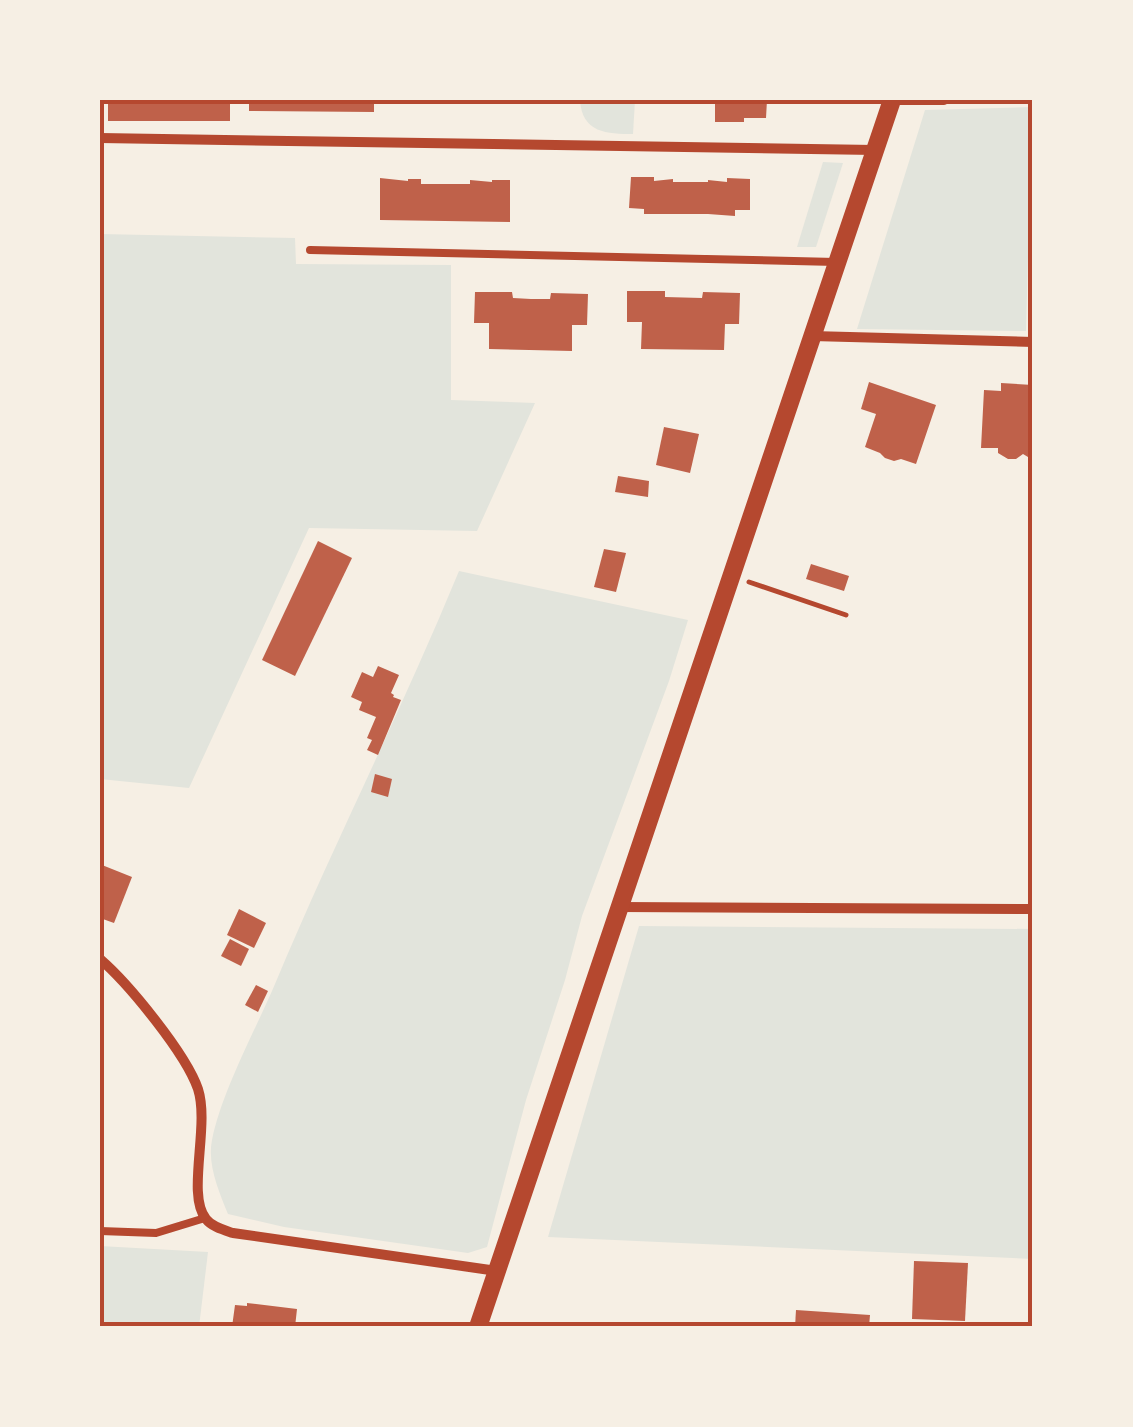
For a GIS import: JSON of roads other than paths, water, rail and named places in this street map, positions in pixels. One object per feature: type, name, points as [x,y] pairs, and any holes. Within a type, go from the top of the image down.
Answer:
[{"type":"street","points":[[478,1327],[892,100],[944,100]]},
{"type":"street","points":[[100,138],[875,150]]},
{"type":"street","points":[[812,336],[1033,342]]},
{"type":"street","points":[[618,907],[1033,908]]},
{"type":"street","points":[[100,960],[119,976],[155,1021],[198,1086],[203,1122],[199,1204],[205,1218],[217,1228],[497,1271]]},
{"type":"lane","points":[[310,250],[838,262]]},
{"type":"lane","points":[[100,1231],[156,1233],[205,1218]]}]
